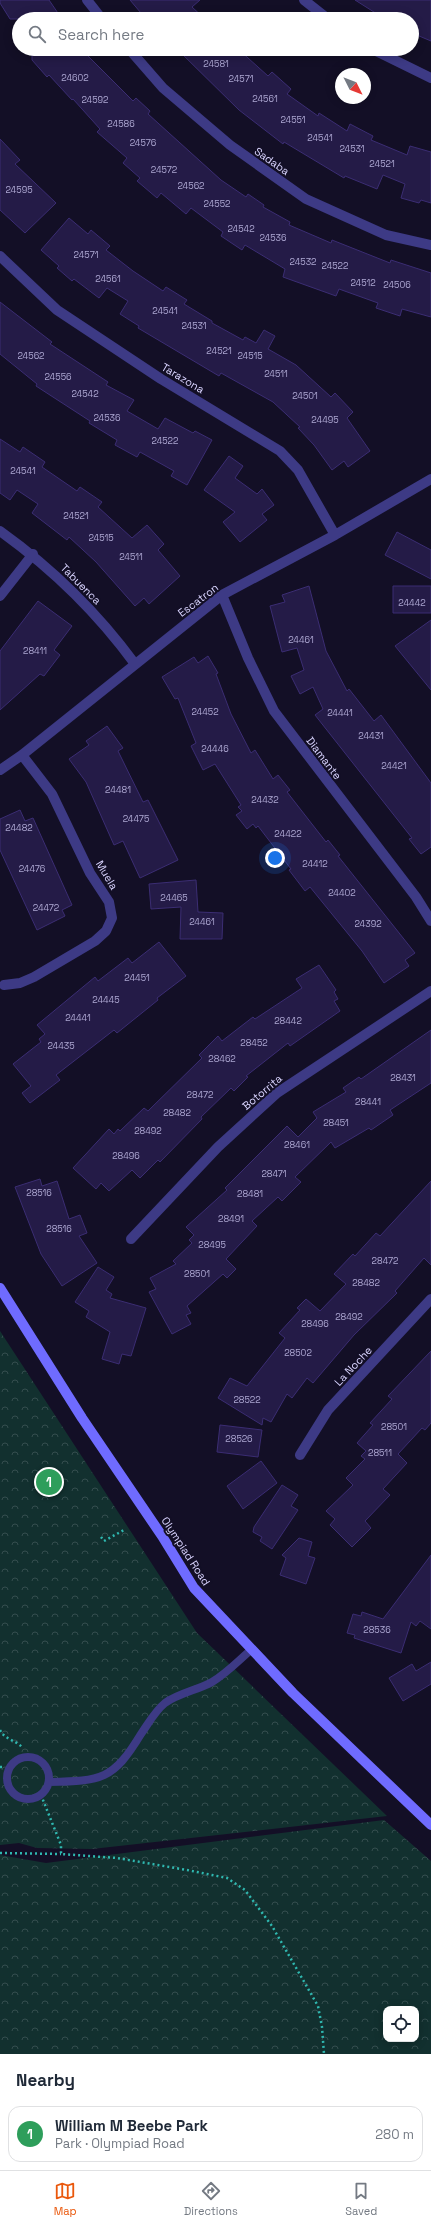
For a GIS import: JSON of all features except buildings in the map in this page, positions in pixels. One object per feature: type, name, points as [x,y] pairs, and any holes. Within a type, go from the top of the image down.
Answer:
[{"type":"main road","name":"Olympiad Road","points":[[0,1288],[82,1418],[162,1536],[194,1588],[293,1693],[431,1825]]},
{"type":"street","points":[[88,0],[97,12]]},
{"type":"street","points":[[304,0],[319,12]]},
{"type":"street","name":"Sadaba","points":[[135,56],[163,88],[230,145],[306,199],[386,235],[431,245]]},
{"type":"street","points":[[386,56],[431,78]]},
{"type":"street","name":"Tarazona","points":[[0,256],[57,310],[161,379],[280,451],[298,470],[335,535]]},
{"type":"street","name":"Escatron","points":[[0,770],[22,755],[222,595],[335,535],[431,479]]},
{"type":"street","name":"Tabuenca","points":[[0,530],[33,554],[76,593],[114,636],[135,664]]},
{"type":"street","points":[[0,596],[33,554]]},
{"type":"street","name":"Diamante","points":[[222,595],[248,658],[274,711],[416,897],[431,920]]},
{"type":"street","name":"Muela","points":[[4,985],[20,983],[34,977],[95,941],[106,931],[112,918],[109,902],[90,873],[52,794],[22,755]]},
{"type":"street","name":"Botorrita","points":[[131,1239],[218,1147],[277,1093],[431,992]]},
{"type":"street","name":"La Noche","points":[[300,1455],[328,1410],[431,1299]]},
{"type":"lane","points":[[49,1782],[79,1782],[108,1775],[125,1760],[152,1717],[165,1703],[211,1682],[225,1673],[252,1649]]},
{"type":"lane","points":[[21,1757],[36,1757],[47,1768],[49,1782],[41,1795],[27,1800],[13,1794],[6,1781],[9,1766],[21,1757]]},
{"type":"path","points":[[101,1537],[104,1541],[124,1530]]},
{"type":"path","points":[[0,1731],[3,1735],[15,1740],[22,1747]]},
{"type":"path","points":[[41,1795],[61,1845],[61,1854]]},
{"type":"path","points":[[0,1853],[61,1854],[117,1858],[227,1878],[245,1890],[272,1926],[318,2006],[322,2027],[324,2054]]},
{"type":"green space","points":[[0,1331],[197,1633],[387,1816],[92,1849],[37,1848],[19,1843],[0,1845]]},
{"type":"green space","points":[[384,1820],[431,1861],[431,2054],[0,2054],[0,1855],[46,1863]]},
{"type":"place","name":"William M Beebe Park","points":[[49,1482]]}]
